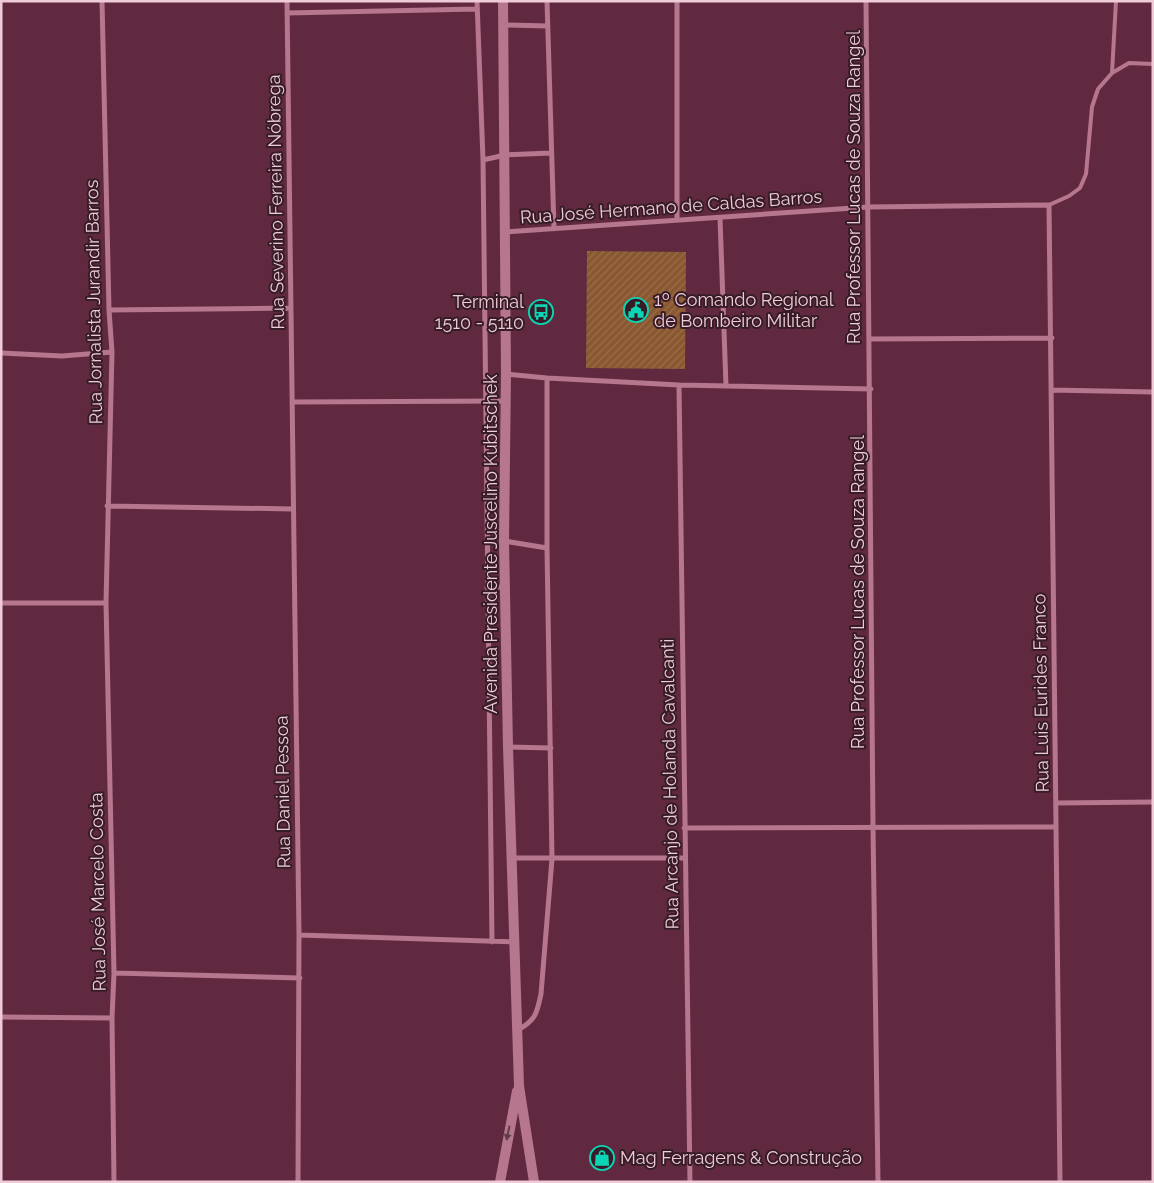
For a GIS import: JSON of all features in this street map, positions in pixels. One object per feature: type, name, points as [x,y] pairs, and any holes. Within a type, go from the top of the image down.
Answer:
[{"type":"main road","name":"Avenida Presidente Juscelino Kubitschek","points":[[503,1],[506,374],[504,541],[508,747],[519,1086],[534,1182]]},
{"type":"main road","name":"Avenida Presidente Juscelino Kubitschek","points":[[500,1182],[503,1158],[519,1086]]},
{"type":"street","name":"Rua Jornalista Jurandir Barros","points":[[102,1],[109,310],[112,352],[106,602]]},
{"type":"street","name":"Rua Severino Ferreira Nóbrega","points":[[287,1],[292,402]]},
{"type":"street","points":[[477,1],[483,160],[492,942]]},
{"type":"street","points":[[547,1],[554,229]]},
{"type":"street","points":[[677,1],[677,220]]},
{"type":"street","name":"Rua Professor Lucas de Souza Rangel","points":[[866,1],[878,1182]]},
{"type":"street","points":[[287,14],[477,9]]},
{"type":"street","points":[[504,25],[548,26]]},
{"type":"street","points":[[483,160],[504,155],[551,153]]},
{"type":"street","name":"Rua José Hermano de Caldas Barros","points":[[505,232],[868,207],[1049,205]]},
{"type":"street","name":"Rua Luis Eurides Franco","points":[[1049,205],[1052,338],[1060,1182]]},
{"type":"street","points":[[720,218],[726,386]]},
{"type":"street","points":[[109,310],[291,308]]},
{"type":"street","points":[[869,340],[1052,338]]},
{"type":"street","points":[[1,353],[62,356],[112,352]]},
{"type":"street","points":[[506,374],[679,385],[871,389]]},
{"type":"street","points":[[517,1030],[531,1023],[538,1010],[541,994],[552,859],[547,548],[547,378]]},
{"type":"street","name":"Rua Arcanjo de Holanda Cavalcanti","points":[[679,385],[690,1182]]},
{"type":"street","points":[[1051,390],[1153,392]]},
{"type":"street","points":[[292,402],[506,401]]},
{"type":"street","name":"Rua Daniel Pessoa","points":[[292,402],[300,978],[298,1182]]},
{"type":"street","points":[[108,506],[293,509]]},
{"type":"street","points":[[504,541],[547,548]]},
{"type":"street","points":[[488,587],[505,587]]},
{"type":"street","points":[[1,603],[106,602]]},
{"type":"street","name":"Rua José Marcelo Costa","points":[[106,602],[114,973],[112,1018],[114,1182]]},
{"type":"street","points":[[508,747],[551,748]]},
{"type":"street","points":[[1056,803],[1153,802]]},
{"type":"street","points":[[684,828],[1056,827]]},
{"type":"street","points":[[512,858],[685,858]]},
{"type":"street","points":[[299,935],[514,942]]},
{"type":"street","points":[[114,973],[300,978]]},
{"type":"street","points":[[1,1017],[112,1018]]},
{"type":"lane","points":[[1112,73],[1116,1]]},
{"type":"lane","points":[[1049,205],[1080,188],[1086,174],[1092,107],[1098,89],[1112,73],[1129,63],[1153,64]]},
{"type":"building","name":"1º Comando Regional de Bombeiro Militar","points":[[587,251],[686,252],[685,369],[586,368]]},
{"type":"place","name":"1º Comando Regional de Bombeiro Militar","points":[[636,310]]},
{"type":"place","name":"Terminal 1510 - 5110","points":[[541,312]]},
{"type":"place","name":"Mag Ferragens & Construção","points":[[602,1158]]}]
